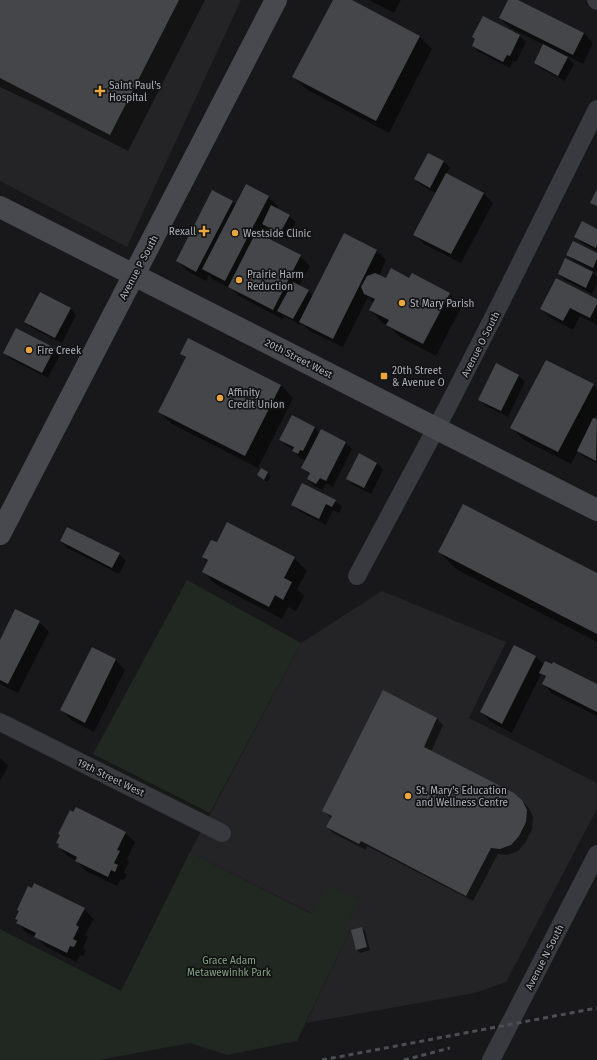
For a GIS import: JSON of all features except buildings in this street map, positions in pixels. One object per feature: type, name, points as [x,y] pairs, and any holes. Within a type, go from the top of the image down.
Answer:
[{"type":"main road","name":"Avenue P South","points":[[0,534],[201,148],[276,0]]},
{"type":"main road","name":"20th Street West","points":[[0,207],[597,510]]},
{"type":"street","name":"Avenue O South","points":[[357,576],[437,428],[597,109]]},
{"type":"street","name":"19th Street West","points":[[0,722],[222,833]]},
{"type":"street","name":"Avenue N South","points":[[491,1060],[597,854]]},
{"type":"shaded area","name":"Saint Paul's Hospital","points":[[0,0],[241,0],[127,247],[0,181]]},
{"type":"shaded area","name":"St. Mary's Education and Wellness Centre","points":[[382,591],[506,642],[469,718],[597,783],[597,809],[506,982],[475,993],[306,1023],[349,932],[190,852],[301,643]]},
{"type":"green space","points":[[187,580],[301,643],[210,813],[93,754]]},
{"type":"green space","name":"Grace Adam Metawewinhk Park","points":[[190,852],[312,914],[327,885],[359,901],[344,929],[349,932],[297,1041],[227,1055],[190,1043],[99,1060],[0,1060],[0,929],[121,991]]},
{"type":"railway","points":[[322,1060],[597,1008]]},
{"type":"railway","points":[[404,1060],[450,1048]]},
{"type":"place","name":"Saint Paul's Hospital","points":[[100,91]]},
{"type":"place","name":"Rexall","points":[[204,231]]},
{"type":"place","name":"Westside Clinic","points":[[235,233]]},
{"type":"place","name":"Prairie Harm Reduction","points":[[239,280]]},
{"type":"place","name":"St Mary Parish","points":[[402,303]]},
{"type":"place","name":"Fire Creek","points":[[29,350]]},
{"type":"place","name":"20th Street & Avenue O","points":[[384,376]]},
{"type":"place","name":"Affinity Credit Union","points":[[220,398]]},
{"type":"place","name":"St. Mary's Education and Wellness Centre","points":[[408,796]]}]
